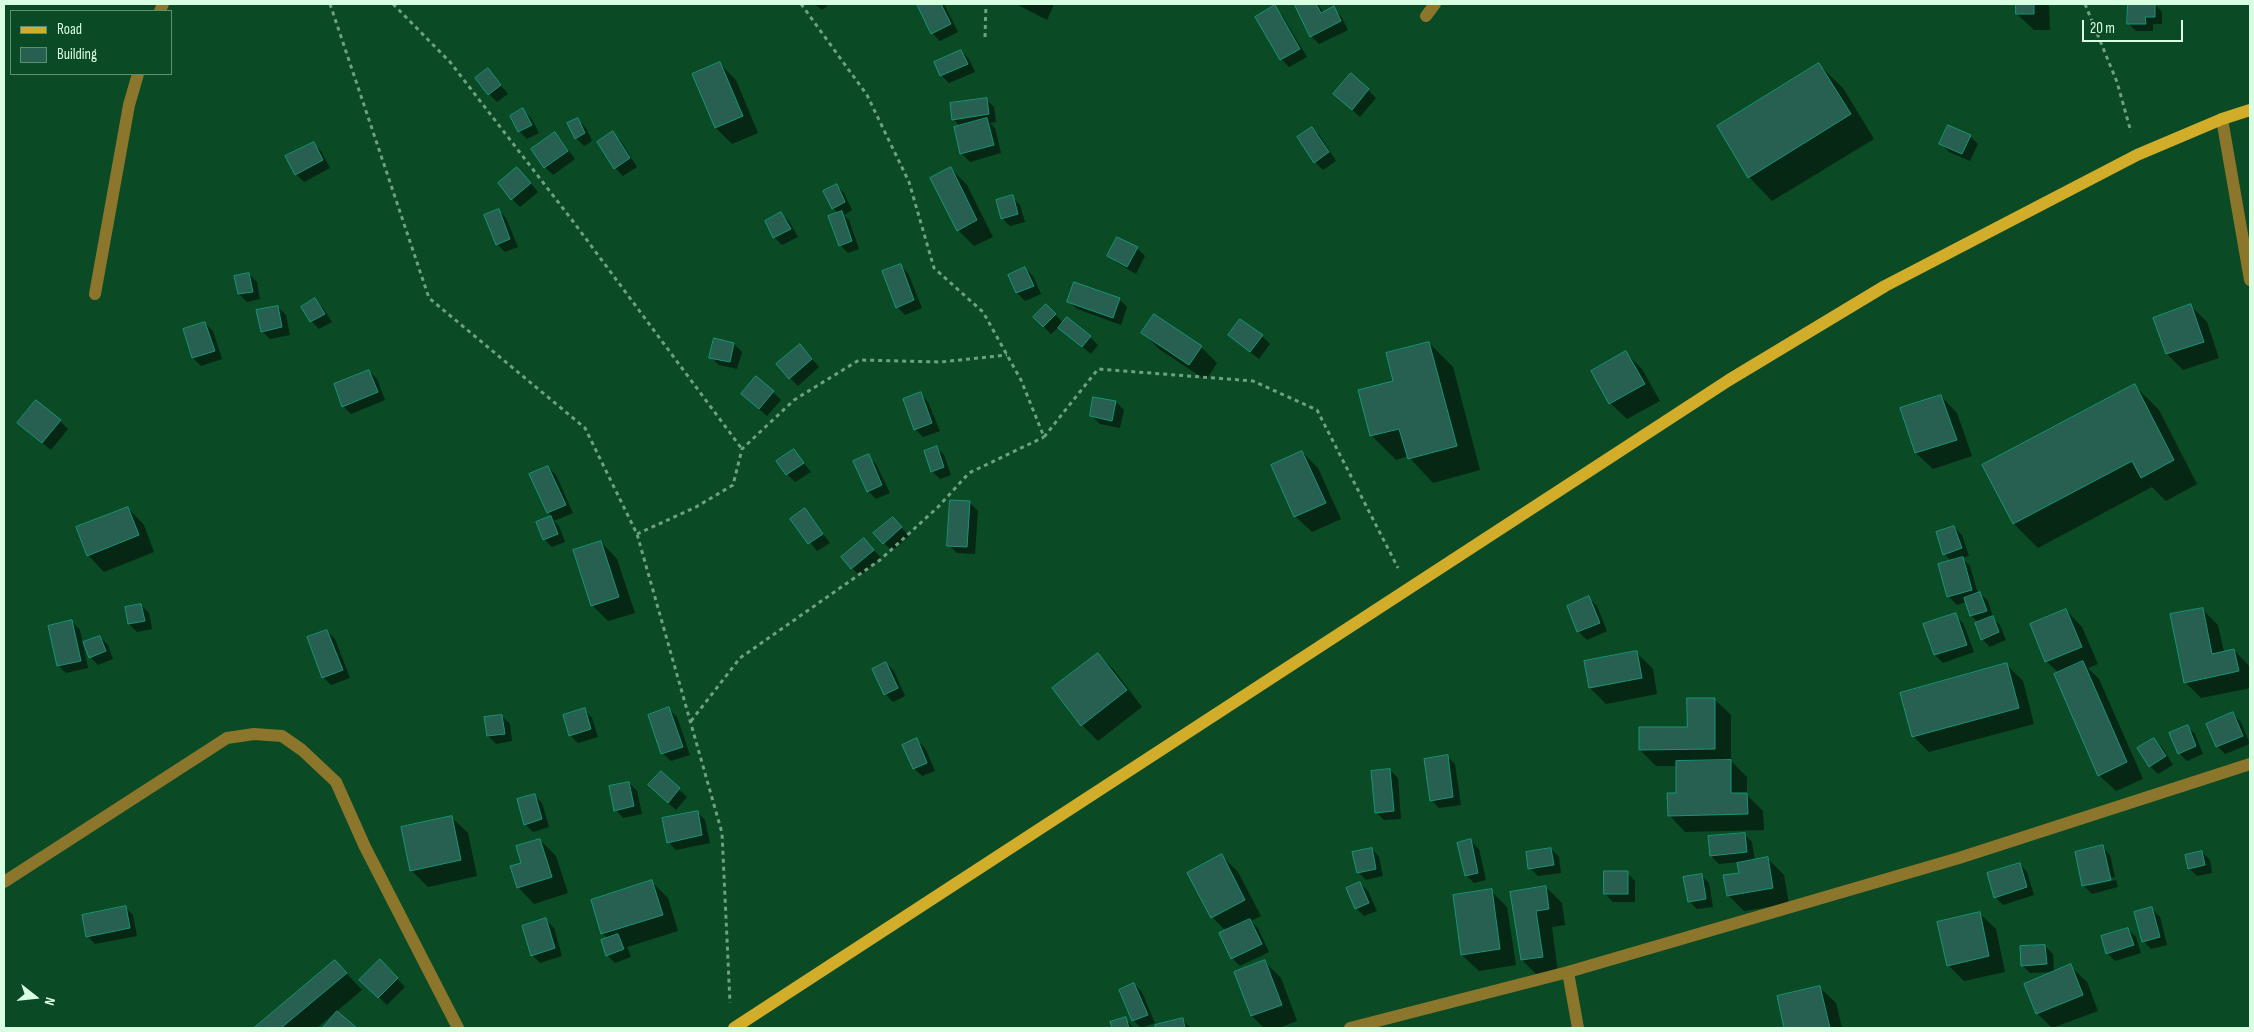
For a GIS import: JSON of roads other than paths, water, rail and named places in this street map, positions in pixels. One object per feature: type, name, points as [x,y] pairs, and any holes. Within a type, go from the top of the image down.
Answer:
[{"type":"main road","points":[[734,1028],[1729,380],[1885,286],[2137,155],[2222,119],[2250,110]]},
{"type":"street","points":[[1426,16],[1435,4]]},
{"type":"street","points":[[95,294],[129,105],[138,75]]},
{"type":"street","points":[[2222,119],[2250,280]]},
{"type":"street","points":[[4,882],[227,738],[254,734],[282,736],[302,750],[336,782],[365,847],[458,1028]]},
{"type":"street","points":[[1350,1028],[1568,972],[1959,858],[2250,764]]},
{"type":"street","points":[[1568,972],[1578,1028]]}]
